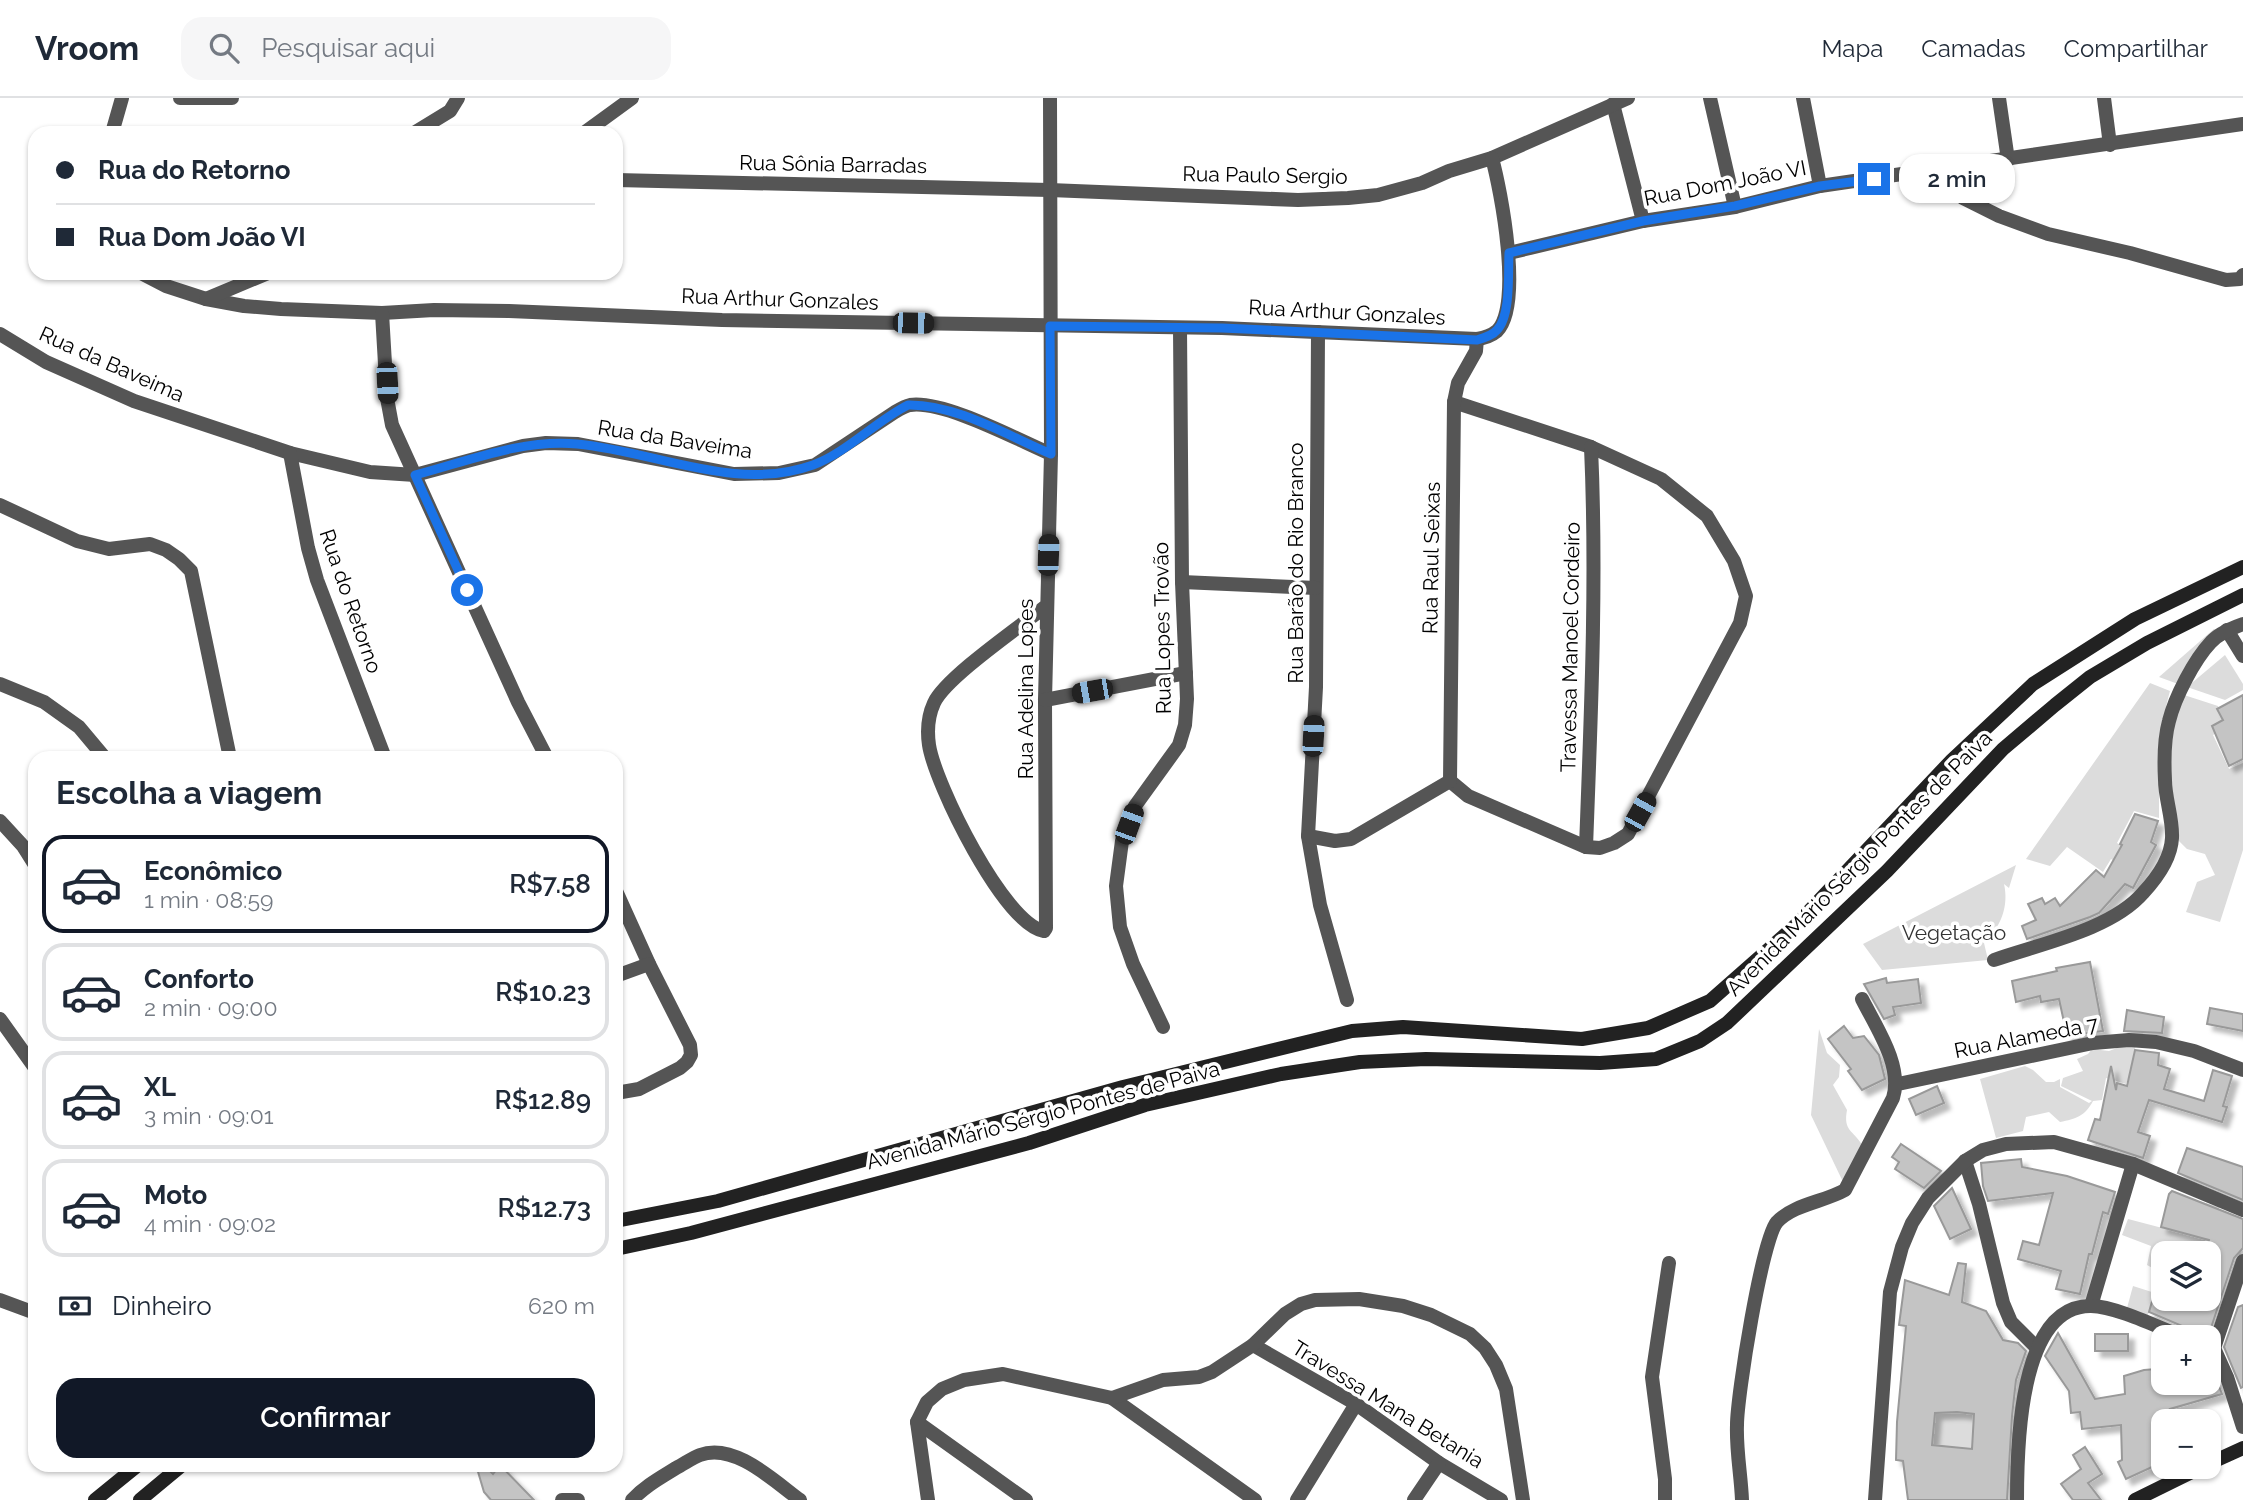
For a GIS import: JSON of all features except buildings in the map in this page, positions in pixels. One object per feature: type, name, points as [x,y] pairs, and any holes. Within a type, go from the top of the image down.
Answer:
[{"type":"main road","name":"Avenida Mário Sérgio Pontes de Paiva","points":[[623,1220],[719,1200],[1123,1087],[1352,1031],[1403,1027],[1582,1039],[1648,1028],[1710,1001],[1795,926],[1952,760],[2033,684],[2135,619],[2243,567]]},
{"type":"main road","name":"Avenida Mário Sérgio Pontes de Paiva","points":[[623,1248],[691,1233],[1029,1143],[1144,1105],[1281,1074],[1360,1062],[1426,1059],[1600,1063],[1656,1059],[1680,1051],[1727,1024],[1887,872],[2003,749],[2055,705],[2090,677],[2147,643],[2243,595]]},
{"type":"main road","points":[[2221,1458],[2243,1448]]},
{"type":"main road","points":[[95,1500],[129,1472]]},
{"type":"main road","points":[[140,1500],[174,1472]]},
{"type":"main road","points":[[2135,1500],[2178,1479]]},
{"type":"street","points":[[114,126],[122,98]]},
{"type":"street","points":[[180,98],[232,98]]},
{"type":"street","points":[[425,126],[450,111],[458,98]]},
{"type":"street","points":[[594,126],[632,98]]},
{"type":"street","name":"Rua Adelina Lopes","points":[[1046,606],[948,684],[935,701],[928,721],[929,747],[941,782],[972,852],[1013,907],[1034,928],[1044,931],[1046,606],[1051,454],[1050,98]]},
{"type":"street","name":"Rua Paulo Sergio","points":[[1050,190],[1298,200],[1378,195],[1422,183],[1492,158],[1628,98]]},
{"type":"street","points":[[1710,98],[1735,206]]},
{"type":"street","points":[[1803,98],[1820,186]]},
{"type":"street","points":[[1999,98],[2008,160]]},
{"type":"street","points":[[2104,98],[2110,145]]},
{"type":"street","points":[[1613,104],[1643,221]]},
{"type":"street","name":"Rua Dom João VI","points":[[1509,253],[1643,221],[1735,206],[1820,186],[2243,124]]},
{"type":"street","points":[[1477,340],[1498,330],[1506,314],[1509,253],[1500,189],[1492,158]]},
{"type":"street","points":[[1928,172],[1963,198],[1998,216],[2048,234],[2130,253],[2226,280],[2239,279],[2243,275]]},
{"type":"street","name":"Rua Sônia Barradas","points":[[623,180],[1050,190]]},
{"type":"street","name":"Rua Arthur Gonzales","points":[[154,280],[206,299],[256,307],[382,313],[434,310],[722,320],[1222,328],[1477,340]]},
{"type":"street","points":[[206,299],[251,280]]},
{"type":"street","points":[[382,313],[387,398],[392,425],[518,702],[543,751]]},
{"type":"street","name":"Rua Lopes Trovão","points":[[1163,1027],[1133,964],[1120,927],[1116,886],[1122,841],[1135,806],[1179,745],[1185,725],[1180,328]]},
{"type":"street","name":"Rua Barão do Rio Branco","points":[[1318,332],[1316,687],[1308,835],[1320,905],[1347,1000]]},
{"type":"street","name":"Rua da Baveima","points":[[0,334],[46,362],[134,401],[290,453],[370,472],[415,475],[523,446],[546,443],[578,444],[734,474],[779,473],[815,464],[908,405],[924,405],[955,413],[1051,454]]},
{"type":"street","name":"Rua Raul Seixas","points":[[1450,781],[1454,402],[1458,383],[1476,351],[1477,340]]},
{"type":"street","points":[[1308,835],[1335,841],[1351,839],[1450,781],[1468,796],[1586,847],[1600,848],[1614,843],[1628,834],[1740,623],[1746,596],[1734,561],[1707,516],[1661,479],[1591,447],[1454,402]]},
{"type":"street","name":"Travessa Manoel Cordeiro","points":[[1586,847],[1593,661],[1594,513],[1591,447]]},
{"type":"street","name":"Rua do Retorno","points":[[290,453],[308,548],[317,580],[382,751]]},
{"type":"street","points":[[0,505],[77,541],[109,549],[150,544],[166,550],[191,571],[229,751]]},
{"type":"street","points":[[1182,582],[1316,588]]},
{"type":"street","points":[[1994,960],[2088,930],[2115,916],[2142,895],[2164,865],[2172,840],[2165,782],[2168,724],[2176,698],[2211,641],[2227,630],[2243,624]]},
{"type":"street","points":[[2227,630],[2243,656]]},
{"type":"street","points":[[1045,700],[1186,673]]},
{"type":"street","points":[[0,684],[44,702],[79,727],[99,751]]},
{"type":"street","points":[[0,821],[28,854]]},
{"type":"street","points":[[623,906],[690,1045],[691,1055],[680,1068],[639,1089],[623,1092]]},
{"type":"street","points":[[623,973],[649,964]]},
{"type":"street","points":[[1742,1500],[1737,1424],[1739,1398],[1763,1259],[1771,1232],[1778,1221],[1795,1210],[1844,1190],[1854,1176],[1898,1084],[1888,1052],[1862,999]]},
{"type":"street","points":[[0,1019],[28,1058]]},
{"type":"street","name":"Rua Alameda 7","points":[[1898,1084],[2094,1043],[2129,1040],[2156,1042],[2194,1051],[2243,1070]]},
{"type":"street","points":[[1875,1500],[1889,1293],[1912,1223],[1928,1198],[1965,1161],[1983,1150],[2006,1144],[2043,1142],[2077,1147],[2133,1164],[2243,1210]]},
{"type":"street","points":[[1965,1161],[1979,1204],[2003,1303],[2011,1322],[2037,1348]]},
{"type":"street","points":[[2091,1306],[2133,1164]]},
{"type":"street","points":[[2219,1325],[2243,1261]]},
{"type":"street","points":[[1665,1500],[1665,1479],[1652,1377],[1669,1263]]},
{"type":"street","points":[[1112,1398],[1163,1380],[1199,1377],[1212,1372],[1253,1345],[1285,1314],[1301,1304],[1315,1300],[1359,1299],[1403,1306],[1431,1315],[1470,1334],[1485,1348],[1496,1365],[1506,1389],[1523,1500]]},
{"type":"street","points":[[0,1300],[28,1310]]},
{"type":"street","points":[[2017,1500],[2020,1423],[2037,1348],[2048,1330],[2062,1316],[2075,1309],[2091,1306],[2151,1325]]},
{"type":"street","name":"Travessa Mana Betania","points":[[1253,1345],[1356,1404],[1439,1463],[1501,1500]]},
{"type":"street","points":[[2221,1366],[2243,1427]]},
{"type":"street","points":[[928,1500],[917,1422],[927,1402],[942,1389],[964,1380],[1003,1374],[1112,1398],[1255,1500]]},
{"type":"street","points":[[1297,1500],[1356,1404]]},
{"type":"street","points":[[917,1422],[1026,1500]]},
{"type":"street","points":[[632,1500],[647,1486],[699,1455],[724,1452],[738,1456],[800,1500]]},
{"type":"street","points":[[1414,1500],[1439,1463]]},
{"type":"street","points":[[562,1500],[578,1500]]},
{"type":"green space","points":[[2214,629],[2219,630],[2178,684],[2159,677]]},
{"type":"green space","points":[[2225,655],[2243,684],[2243,690],[2225,700],[2187,687]]},
{"type":"green space","points":[[2150,683],[2170,691],[2161,738],[2159,818],[2134,811],[2117,843],[2147,861],[2141,876],[2111,859],[2103,872],[2067,847],[2050,866],[2026,859]]},
{"type":"green space","points":[[2184,695],[2218,706],[2226,726],[2213,735],[2229,769],[2243,763],[2243,850],[2220,922],[2186,912],[2197,882],[2215,875],[2205,854],[2187,849],[2175,837],[2168,771],[2171,724]]},
{"type":"green space","name":"Vegetação","points":[[2016,865],[2009,888],[2004,884],[2002,916],[1984,943],[1988,960],[1882,970],[1863,944]]},
{"type":"green space","points":[[1819,1029],[1827,1053],[1840,1065],[1839,1077],[1833,1085],[1847,1110],[1846,1122],[1863,1146],[1844,1184],[1811,1115]]},
{"type":"green space","points":[[2128,1044],[2136,1046],[2126,1084],[2106,1078],[2102,1100],[2093,1101],[2080,1116],[2060,1122],[2049,1112],[2026,1117],[2023,1131],[1996,1138],[1980,1079],[2025,1066],[2046,1082],[2060,1079],[2060,1087],[2089,1103],[2092,1101],[2061,1086],[2063,1078],[2083,1071],[2077,1059],[2092,1049],[2109,1051]]},
{"type":"green space","points":[[2199,1201],[2219,1207],[2211,1236],[2243,1248],[2240,1255],[2221,1250],[2221,1241],[2151,1241],[2151,1246],[2122,1235],[2128,1219],[2189,1235]]},
{"type":"green space","points":[[2151,1246],[2151,1267],[2147,1265]]},
{"type":"green space","points":[[2133,1286],[2151,1292],[2147,1318],[2127,1308]]},
{"type":"green space","points":[[1935,1410],[1974,1412],[1973,1443],[1984,1462],[1927,1443],[1928,1425],[1934,1425]]},
{"type":"route","points":[[467,590],[415,475],[523,446],[546,443],[578,444],[734,474],[779,473],[815,464],[908,405],[924,405],[955,413],[1051,454],[1050,326],[1222,328],[1477,340],[1498,330],[1506,314],[1509,253],[1643,221],[1766,200],[1820,186],[1874,179]]}]
